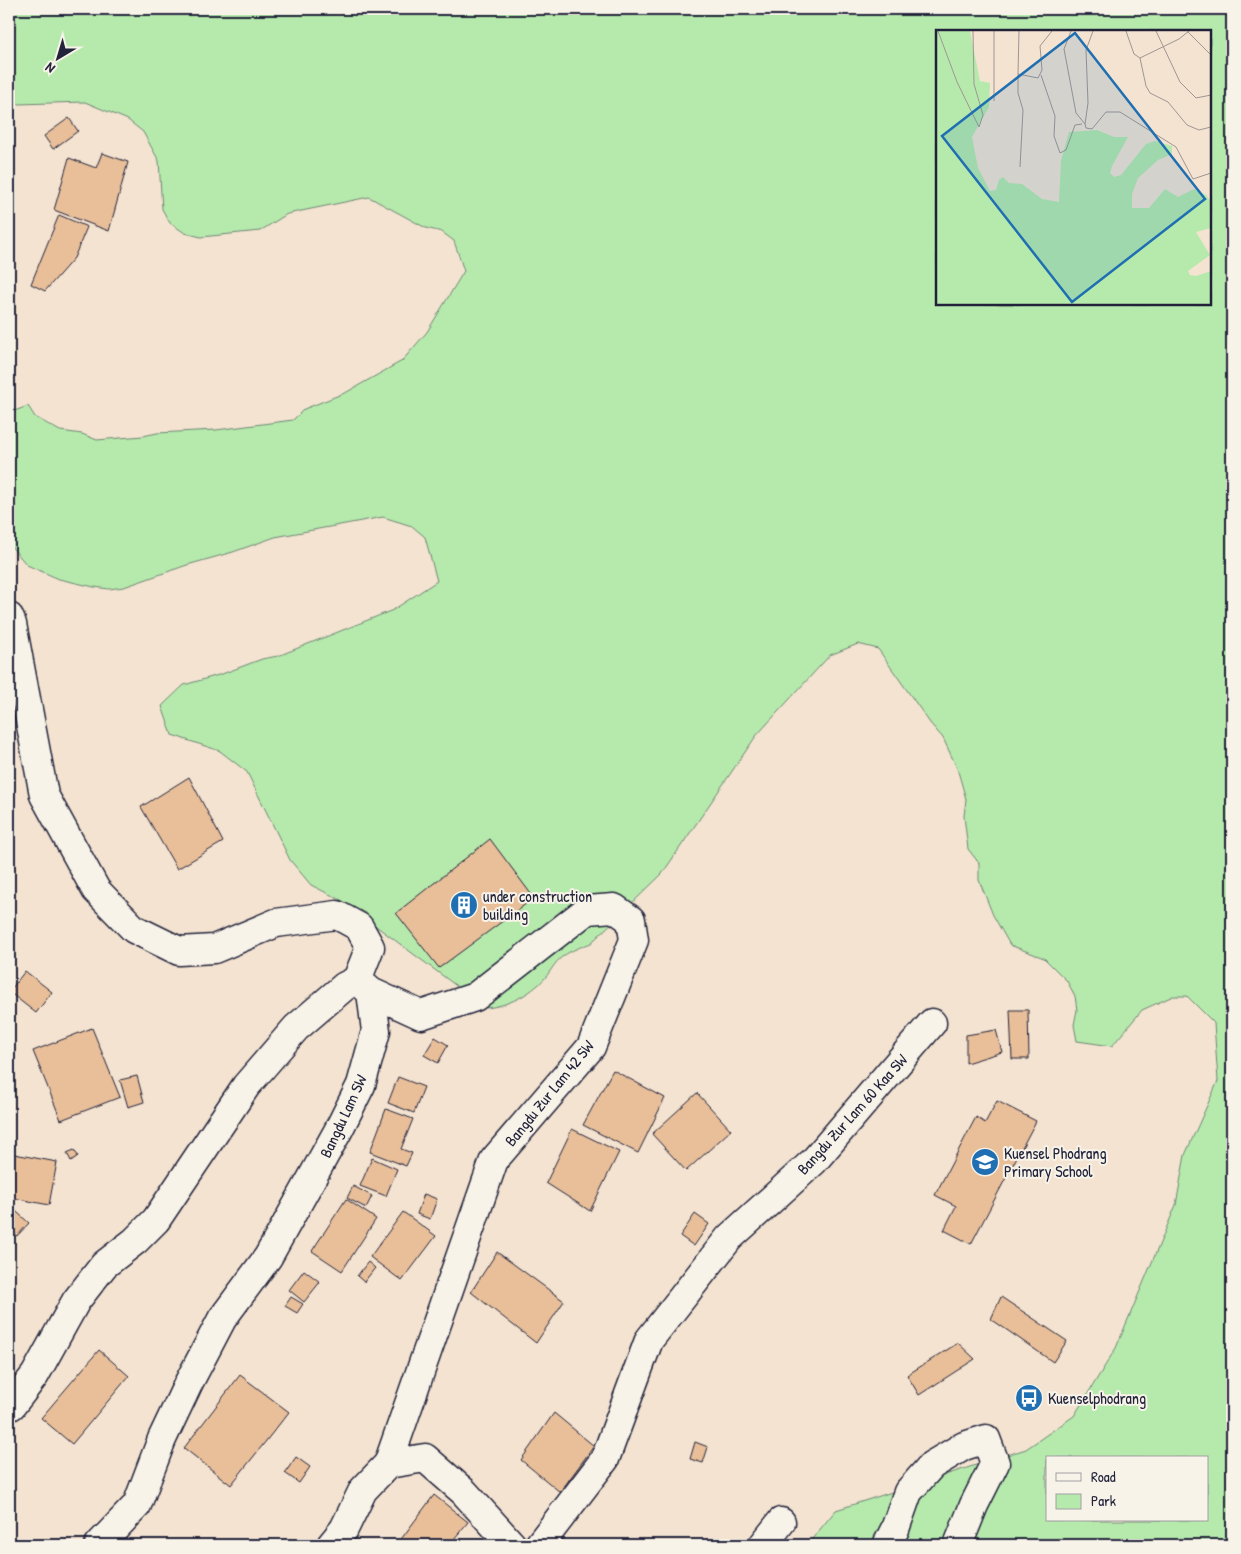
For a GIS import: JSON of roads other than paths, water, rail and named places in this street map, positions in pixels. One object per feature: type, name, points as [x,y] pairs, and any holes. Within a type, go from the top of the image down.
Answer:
[{"type":"street","points":[[9,618],[12,624],[44,795],[96,890],[134,929],[179,951],[214,949],[276,923],[337,915],[359,927],[370,947],[364,986],[345,986],[296,1028],[246,1086],[156,1220],[135,1241],[104,1265],[76,1301],[34,1375],[9,1407]]},
{"type":"street","name":"Bangdu Zur Lam 42 SW","points":[[364,986],[420,1015],[476,997],[587,910],[614,908],[631,920],[634,940],[591,1047],[494,1160],[388,1464]]},
{"type":"street","name":"Bangdu Lam SW","points":[[99,1545],[137,1506],[162,1439],[222,1319],[268,1257],[338,1131],[361,1085],[376,1031],[364,986]]},
{"type":"street","name":"Bangdu Zur Lam 60 Kaa SW","points":[[539,1545],[605,1459],[649,1340],[729,1238],[814,1161],[932,1023]]},
{"type":"street","points":[[887,1545],[896,1529],[908,1492],[932,1465],[964,1446],[986,1439],[995,1463],[974,1504],[958,1545]]},
{"type":"street","points":[[331,1545],[344,1530],[363,1490],[388,1464],[425,1458],[464,1492],[512,1545]]},
{"type":"street","points":[[763,1545],[781,1522]]},
{"type":"place","name":"under construction building","points":[[464,905]]},
{"type":"place","name":"Kuensel Phodrang Primary School","points":[[985,1162]]},
{"type":"place","name":"Kuenselphodrang","points":[[1029,1398]]}]
